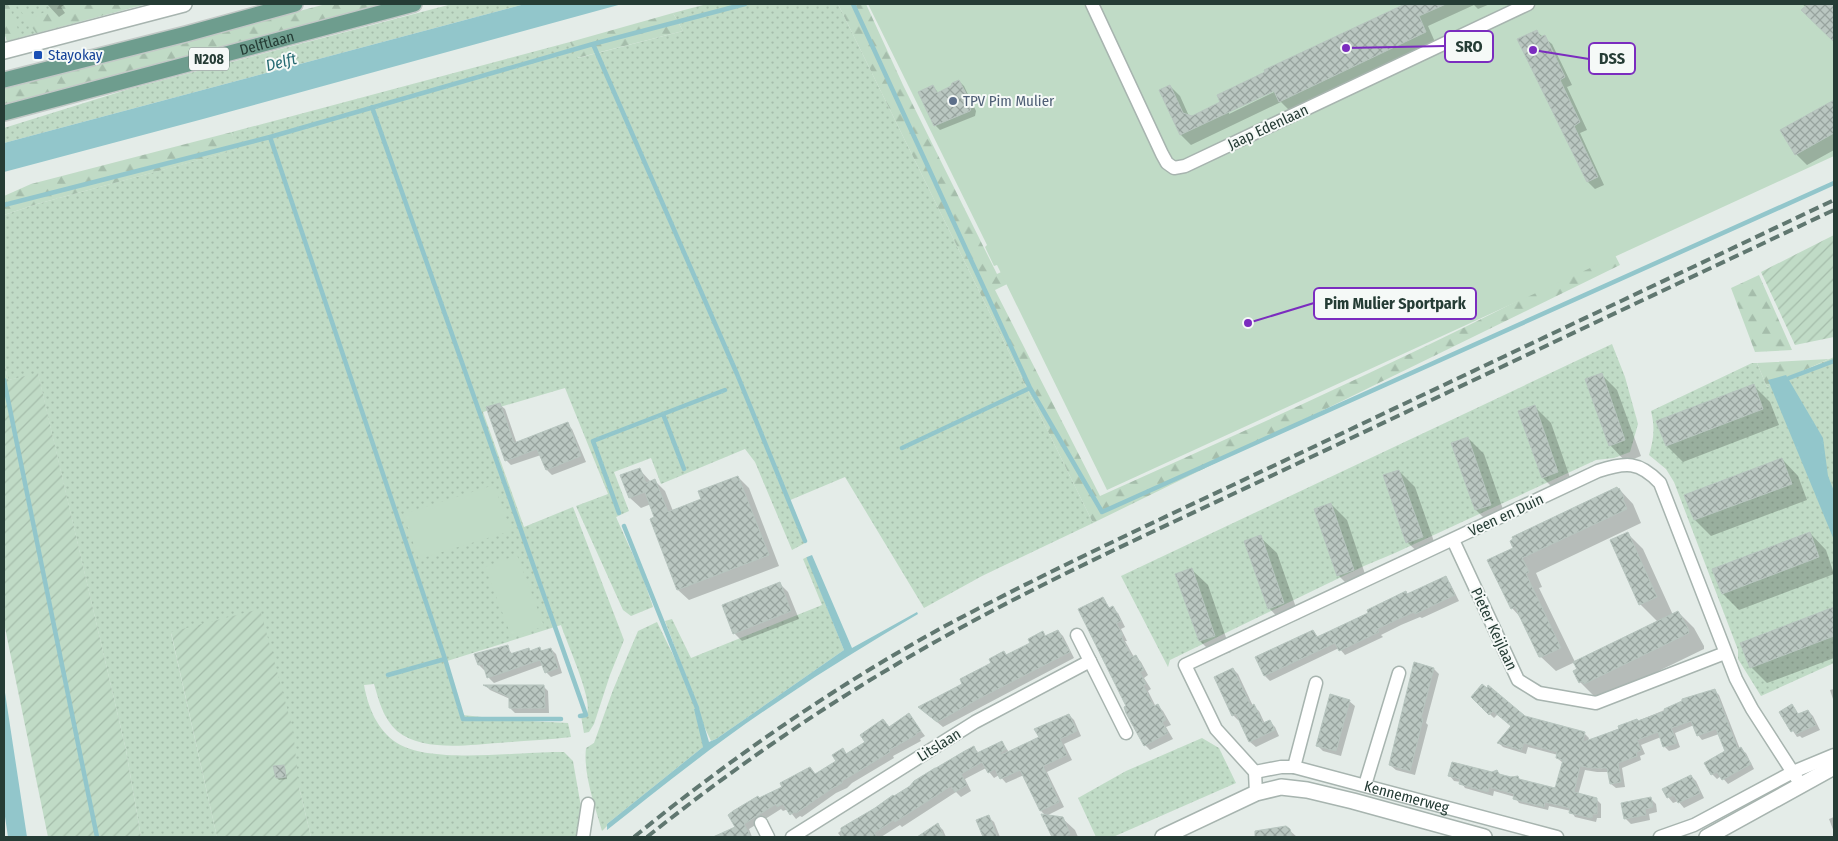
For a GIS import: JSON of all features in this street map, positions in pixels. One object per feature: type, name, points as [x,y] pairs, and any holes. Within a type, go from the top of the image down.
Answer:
[{"type":"main road","name":"Delftlaan","points":[[4,80],[295,4]]},
{"type":"main road","name":"Delftlaan","points":[[4,112],[414,4]]},
{"type":"street","points":[[4,51],[184,4]]},
{"type":"street","name":"Jaap Edenlaan","points":[[1092,4],[1162,154],[1167,163],[1174,168],[1185,166],[1528,4]]},
{"type":"street","name":"Veen en Duin","points":[[1255,772],[1216,729],[1185,665],[1598,471],[1614,466],[1634,464],[1660,483],[1736,679],[1752,709],[1797,779]]},
{"type":"street","name":"Pieter Keijlaan","points":[[1453,540],[1518,680],[1540,693],[1596,703],[1725,653]]},
{"type":"street","points":[[1077,635],[1126,733]]},
{"type":"street","name":"Litslaan","points":[[792,837],[975,722],[1090,660]]},
{"type":"street","points":[[1365,785],[1400,673]]},
{"type":"street","points":[[1294,767],[1316,683]]},
{"type":"street","points":[[1712,836],[1834,755]]},
{"type":"street","name":"Kennemerweg","points":[[1255,772],[1281,767],[1294,767],[1557,837]]},
{"type":"street","points":[[1660,837],[1694,825],[1797,779],[1834,767]]},
{"type":"street","points":[[1162,837],[1179,834],[1256,794],[1255,772]]},
{"type":"street","name":"Kennemerweg","points":[[1256,794],[1281,787],[1307,790],[1484,837]]},
{"type":"street","points":[[583,837],[588,804]]},
{"type":"street","points":[[761,823],[768,837]]},
{"type":"green space","points":[[4,4],[146,4],[7,41],[4,31]]},
{"type":"green space","points":[[4,4],[9,6],[21,37],[7,41],[4,31]]},
{"type":"green space","points":[[16,4],[23,4],[33,18],[60,4],[146,4],[36,33]]},
{"type":"green space","points":[[326,4],[381,4],[4,106],[4,89]]},
{"type":"green space","points":[[452,4],[525,4],[4,143],[4,128],[129,89]]},
{"type":"green space","points":[[707,4],[838,4],[1093,523],[982,576],[924,608],[845,477],[788,501],[805,543],[792,550],[755,462],[745,449],[661,484],[651,458],[614,472],[629,511],[616,517],[642,575],[653,607],[631,616],[623,610],[576,506],[608,494],[565,388],[483,412],[524,527],[573,507],[624,640],[594,724],[589,732],[584,733],[581,716],[587,713],[586,696],[561,625],[444,662],[463,715],[568,723],[571,737],[460,746],[432,745],[419,742],[407,738],[392,726],[382,709],[374,684],[364,685],[371,710],[384,732],[397,743],[412,750],[432,754],[454,755],[564,752],[573,761],[584,824],[578,837],[311,837],[299,787],[171,633],[217,837],[141,837],[126,750],[38,374],[8,380],[4,361],[4,215],[37,204],[235,150],[232,132],[570,42],[578,58],[683,31],[673,13]]},
{"type":"green space","points":[[838,4],[866,4],[903,85],[997,274],[1160,196],[1165,206],[995,290],[1100,496],[1423,348],[1613,251],[1620,265],[1093,523]]},
{"type":"green space","points":[[868,4],[1834,4],[1834,156],[1107,490],[997,265],[994,266],[985,247],[987,245]]},
{"type":"green space","points":[[673,13],[683,31],[577,58],[570,42]]},
{"type":"green space","points":[[232,132],[236,150],[37,204],[4,215],[4,196],[31,184]]},
{"type":"green space","points":[[1834,235],[1834,337],[1795,345],[1761,272]]},
{"type":"green space","points":[[1759,275],[1792,350],[1755,352],[1731,288]]},
{"type":"green space","points":[[1612,344],[1625,377],[1638,424],[1630,452],[1614,458],[1596,460],[1364,566],[1170,660],[1168,667],[1121,576]]},
{"type":"green space","points":[[1834,357],[1834,663],[1761,696],[1738,659],[1738,650],[1674,482],[1666,469],[1649,455],[1653,433],[1651,411],[1752,363],[1757,363],[1767,387]]},
{"type":"green space","points":[[1829,359],[1767,387],[1757,363]]},
{"type":"green space","points":[[4,361],[8,380],[38,373],[126,750],[141,837],[48,837],[4,623]]},
{"type":"green space","points":[[494,485],[511,531],[419,559],[403,514]]},
{"type":"green space","points":[[517,555],[544,626],[512,638],[485,567]]},
{"type":"green space","points":[[807,557],[844,650],[716,739],[711,741],[704,726],[703,747],[607,824],[602,831],[588,779],[586,748],[594,743],[613,690],[638,631],[657,622],[695,700],[665,621],[672,619],[691,658],[822,605],[803,559]]},
{"type":"green space","points":[[260,609],[293,730],[299,787],[311,837],[217,837],[171,632]]},
{"type":"green space","points":[[1202,738],[1219,748],[1236,783],[1113,837],[1096,837],[1078,798],[1126,771]]},
{"type":"water","points":[[525,4],[622,4],[4,172],[4,143]]},
{"type":"water","points":[[1786,375],[1823,438],[1828,476],[1834,491],[1834,540],[1768,380]]},
{"type":"water","points":[[812,555],[852,648],[917,612],[918,614],[832,666],[759,714],[607,830],[607,824],[703,747],[694,709],[699,708],[709,742],[844,650],[807,559],[807,557]]},
{"type":"water","points":[[4,686],[27,837],[8,837],[4,810]]},
{"type":"building","points":[[1405,4],[1446,4],[1419,16],[1426,32],[1279,102],[1274,91],[1180,135],[1159,90],[1170,85],[1183,113],[1192,116],[1220,102],[1217,95],[1265,72],[1264,70]]},
{"type":"building","points":[[1808,4],[1834,4],[1834,42],[1801,10]]},
{"type":"building","points":[[1537,30],[1540,37],[1545,35],[1565,77],[1560,80],[1580,122],[1574,126],[1598,177],[1587,182],[1517,39]]},
{"type":"building","points":[[959,80],[972,105],[970,111],[934,126],[918,92],[933,85],[937,93]]},
{"type":"building","points":[[1834,100],[1834,133],[1795,155],[1780,130]]},
{"type":"building","points":[[1602,373],[1625,440],[1609,446],[1585,379]]},
{"type":"building","points":[[1754,384],[1763,409],[1666,446],[1656,421]]},
{"type":"building","points":[[500,403],[514,443],[568,422],[581,456],[546,470],[537,449],[505,461],[486,407]]},
{"type":"building","points":[[1535,405],[1558,472],[1542,478],[1518,411]]},
{"type":"building","points":[[1468,437],[1491,505],[1475,510],[1451,443]]},
{"type":"building","points":[[1782,458],[1792,484],[1694,520],[1684,495]]},
{"type":"building","points":[[640,468],[646,483],[655,479],[668,512],[701,499],[698,491],[738,476],[769,555],[677,590],[650,519],[654,517],[645,492],[629,498],[620,475]]},
{"type":"building","points":[[1399,470],[1423,537],[1406,543],[1383,475]]},
{"type":"building","points":[[1617,487],[1624,498],[1627,509],[1522,558],[1529,572],[1526,574],[1561,648],[1539,657],[1515,607],[1511,609],[1487,560],[1513,548],[1510,541],[1513,539],[1512,537]]},
{"type":"building","points":[[1331,503],[1354,570],[1337,576],[1314,509]]},
{"type":"building","points":[[1628,532],[1657,597],[1639,605],[1610,540]]},
{"type":"building","points":[[1810,532],[1819,557],[1722,594],[1712,569]]},
{"type":"building","points":[[1261,535],[1284,603],[1268,609],[1244,541]]},
{"type":"building","points":[[1192,568],[1215,636],[1199,641],[1175,574]]},
{"type":"building","points":[[1446,576],[1455,595],[1377,629],[1379,632],[1339,651],[1335,643],[1264,676],[1255,657],[1313,630],[1317,637],[1368,613],[1367,610],[1406,591],[1407,594]]},
{"type":"building","points":[[780,582],[791,611],[733,634],[722,605]]},
{"type":"building","points":[[1103,597],[1109,608],[1113,606],[1121,621],[1116,623],[1123,635],[1121,636],[1132,657],[1136,655],[1144,670],[1140,672],[1146,684],[1143,685],[1154,706],[1158,704],[1166,720],[1162,722],[1168,733],[1144,746],[1126,713],[1124,707],[1126,706],[1078,609]]},
{"type":"building","points":[[1834,607],[1834,636],[1750,668],[1740,643]]},
{"type":"building","points":[[1678,611],[1689,633],[1584,684],[1582,681],[1579,683],[1573,671],[1577,669],[1573,662]]},
{"type":"building","points":[[1058,630],[1070,652],[937,722],[918,707],[962,684],[960,679],[991,663],[989,659],[1004,651],[1006,655],[1030,643],[1028,639],[1043,631],[1045,636]]},
{"type":"building","points":[[508,645],[510,654],[529,648],[530,651],[540,647],[541,651],[551,648],[558,668],[545,673],[540,660],[487,678],[483,664],[478,665],[474,654]]},
{"type":"building","points":[[1414,662],[1434,668],[1410,771],[1389,765]]},
{"type":"building","points":[[1233,668],[1251,706],[1254,704],[1263,723],[1270,720],[1275,730],[1249,742],[1236,714],[1232,716],[1214,677]]},
{"type":"building","points":[[1482,684],[1487,688],[1488,685],[1525,716],[1585,732],[1583,742],[1619,729],[1618,726],[1665,711],[1664,709],[1682,701],[1682,699],[1715,689],[1738,749],[1741,747],[1751,764],[1722,780],[1717,772],[1711,775],[1704,763],[1725,751],[1716,729],[1697,736],[1691,721],[1671,728],[1677,743],[1663,747],[1658,732],[1637,740],[1641,750],[1636,752],[1637,756],[1618,763],[1621,782],[1610,784],[1607,768],[1580,766],[1574,792],[1597,798],[1597,814],[1593,814],[1592,818],[1569,813],[1570,808],[1545,802],[1544,807],[1513,799],[1514,794],[1489,787],[1488,792],[1459,784],[1460,779],[1448,776],[1452,762],[1492,772],[1497,770],[1499,774],[1511,777],[1518,776],[1519,779],[1555,788],[1563,760],[1556,758],[1557,752],[1524,743],[1521,750],[1497,743],[1511,726],[1493,711],[1489,715],[1471,697]]},
{"type":"building","points":[[483,685],[544,685],[545,708],[509,708],[509,697]]},
{"type":"building","points":[[1330,694],[1350,700],[1336,751],[1316,746]]},
{"type":"building","points":[[1792,704],[1798,714],[1808,710],[1816,725],[1796,734],[1794,730],[1791,732],[1779,712]]},
{"type":"building","points":[[909,713],[921,731],[889,750],[890,752],[842,781],[842,783],[796,813],[794,812],[790,815],[783,804],[777,807],[776,804],[744,824],[751,837],[713,837],[735,827],[728,815],[733,811],[758,796],[759,798],[782,787],[780,783],[810,767],[815,774],[836,761],[832,755],[843,748],[846,754],[865,742],[860,735],[883,719],[889,727]]},
{"type":"building","points":[[1069,714],[1077,731],[1060,739],[1067,755],[1043,766],[1059,802],[1040,811],[1020,770],[1000,779],[995,769],[988,773],[982,762],[961,774],[967,785],[955,792],[951,786],[895,822],[894,820],[874,833],[877,837],[841,837],[841,828],[910,786],[914,781],[935,768],[974,746],[977,753],[1002,741],[1006,749],[1000,753],[1001,755],[1039,737],[1034,729]]},
{"type":"building","points":[[284,765],[286,777],[276,778],[273,766]]},
{"type":"building","points":[[1691,775],[1700,793],[1678,803],[1674,795],[1667,798],[1662,789]]},
{"type":"building","points":[[1651,797],[1653,807],[1645,809],[1646,815],[1624,819],[1621,803]]},
{"type":"building","points":[[1041,814],[1063,817],[1070,834],[1064,837],[1052,837]]},
{"type":"building","points":[[989,815],[997,837],[983,837],[976,820]]},
{"type":"building","points":[[938,823],[944,837],[917,837]]},
{"type":"building","points":[[1286,826],[1290,829],[1292,837],[1255,837],[1255,831]]},
{"type":"waterway","points":[[4,205],[270,137],[593,44],[745,4]]},
{"type":"waterway","points":[[853,4],[1030,388],[902,448]]},
{"type":"waterway","points":[[593,44],[737,374],[805,541]]},
{"type":"waterway","points":[[372,107],[586,715],[580,716]]},
{"type":"waterway","points":[[270,137],[445,659]]},
{"type":"waterway","points":[[1030,388],[1102,512],[1834,183]]},
{"type":"waterway","points":[[1789,378],[1834,361]]},
{"type":"waterway","points":[[4,380],[97,837]]},
{"type":"waterway","points":[[684,469],[663,414],[725,390]]},
{"type":"waterway","points":[[619,513],[593,441],[663,414]]},
{"type":"waterway","points":[[624,526],[697,708]]},
{"type":"waterway","points":[[388,675],[445,659],[463,719],[561,719]]},
{"type":"railway","points":[[634,837],[708,779],[785,724],[864,673],[945,626],[1116,540],[1834,200]]},
{"type":"railway","points":[[647,837],[738,768],[800,725],[865,683],[993,610],[1141,537],[1834,210]]},
{"type":"place","name":"SRO","points":[[1346,48]]},
{"type":"place","name":"DSS","points":[[1533,50]]},
{"type":"place","name":"Stayokay","points":[[38,55]]},
{"type":"place","name":"TPV Pim Mulier","points":[[953,101]]},
{"type":"place","name":"Pim Mulier Sportpark","points":[[1248,323]]},
{"type":"water label","name":"Delft","points":[[281,62]]}]
